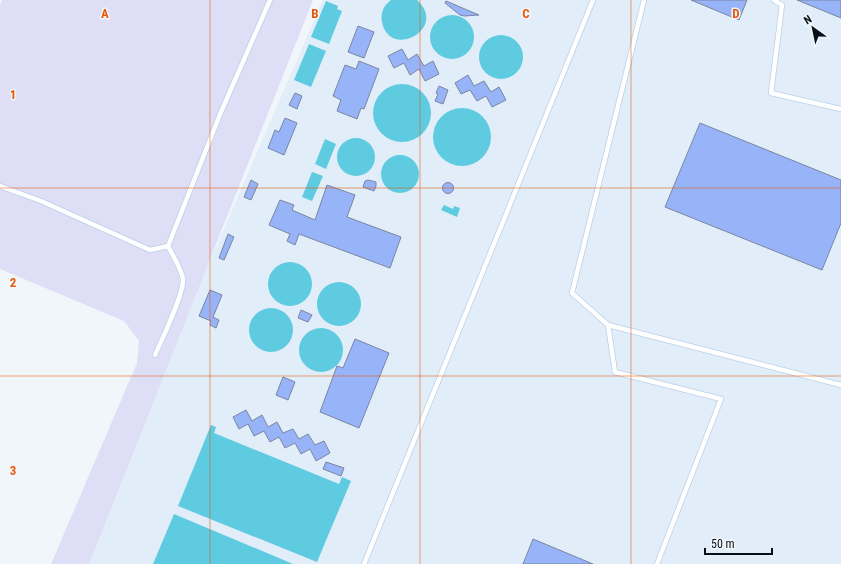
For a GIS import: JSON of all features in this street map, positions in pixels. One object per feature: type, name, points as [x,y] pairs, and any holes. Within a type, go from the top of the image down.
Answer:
[{"type":"lane","points":[[168,246],[221,112],[270,0]]},
{"type":"lane","points":[[364,564],[593,0]]},
{"type":"lane","points":[[644,0],[572,293],[608,325],[841,385]]},
{"type":"lane","points":[[774,0],[782,5],[771,93],[841,109]]},
{"type":"lane","points":[[0,186],[40,201],[150,250],[168,246]]},
{"type":"lane","points":[[155,355],[179,299],[183,280],[179,266],[168,246]]},
{"type":"lane","points":[[608,325],[615,372],[721,399],[657,564]]},
{"type":"shaded area","points":[[2,0],[313,0],[89,564],[51,564],[137,363],[139,341],[124,321],[0,269],[0,5]]},
{"type":"shaded area","points":[[323,0],[841,0],[841,564],[88,564],[202,279]]},
{"type":"water","points":[[391,0],[417,0],[425,11],[426,21],[422,30],[414,36],[405,39],[395,39],[387,33],[382,22],[382,12],[386,4]]},
{"type":"water","points":[[326,1],[338,6],[337,9],[342,11],[329,44],[311,37]]},
{"type":"water","points":[[452,15],[464,19],[470,25],[474,37],[470,49],[464,55],[452,59],[440,55],[434,49],[430,37],[434,25],[440,19]]},
{"type":"water","points":[[501,35],[513,39],[519,45],[523,57],[519,69],[513,75],[501,79],[489,75],[483,69],[479,57],[483,45],[489,39]]},
{"type":"water","points":[[309,44],[326,51],[311,87],[294,80]]},
{"type":"water","points":[[402,84],[413,86],[426,97],[429,102],[431,113],[429,124],[418,137],[413,140],[402,142],[391,140],[378,129],[375,124],[373,113],[375,102],[386,89],[391,86]]},
{"type":"water","points":[[462,108],[473,110],[486,121],[489,126],[491,137],[489,148],[478,161],[473,164],[462,166],[451,164],[438,153],[435,148],[433,137],[435,126],[446,113],[451,110]]},
{"type":"water","points":[[356,138],[369,144],[375,157],[369,170],[356,176],[343,170],[337,157],[343,144]]},
{"type":"water","points":[[325,139],[336,144],[326,169],[315,164]]},
{"type":"water","points":[[396,155],[404,155],[411,158],[416,163],[419,174],[416,185],[411,190],[404,193],[396,193],[389,190],[384,185],[381,178],[381,170],[384,163],[389,158]]},
{"type":"water","points":[[312,172],[323,176],[312,201],[302,197]]},
{"type":"water","points":[[444,205],[453,209],[454,206],[460,208],[457,217],[441,210]]},
{"type":"water","points":[[286,262],[294,262],[306,268],[312,280],[312,288],[306,300],[294,306],[286,306],[274,300],[268,288],[268,280],[274,268]]},
{"type":"water","points":[[335,282],[343,282],[355,288],[361,300],[361,308],[355,320],[343,326],[335,326],[323,320],[317,308],[317,300],[323,288]]},
{"type":"water","points":[[271,308],[283,312],[289,318],[293,330],[289,342],[283,348],[271,352],[259,348],[253,342],[249,330],[253,318],[259,312]]},
{"type":"water","points":[[317,328],[325,328],[337,334],[343,346],[343,354],[337,366],[325,372],[317,372],[305,366],[299,354],[299,346],[305,334]]},
{"type":"water","points":[[211,425],[216,427],[214,433],[339,484],[342,477],[351,481],[317,562],[178,506]]},
{"type":"water","points":[[174,514],[293,564],[153,564]]},
{"type":"building","points":[[691,0],[747,0],[739,20]]},
{"type":"building","points":[[797,0],[841,0],[841,18]]},
{"type":"building","points":[[446,1],[479,15],[460,15],[445,3]]},
{"type":"building","points":[[358,26],[374,32],[364,58],[348,52]]},
{"type":"building","points":[[402,49],[408,60],[417,54],[424,66],[433,61],[439,74],[425,81],[419,69],[410,75],[404,63],[394,68],[388,56]]},
{"type":"building","points":[[359,61],[379,69],[364,109],[361,108],[357,119],[337,111],[341,100],[333,96],[345,65],[356,69]]},
{"type":"building","points":[[468,75],[474,86],[484,81],[491,92],[499,87],[506,100],[492,107],[486,96],[477,101],[470,90],[461,94],[455,83]]},
{"type":"building","points":[[439,86],[448,90],[443,104],[435,101]]},
{"type":"building","points":[[295,93],[302,96],[297,109],[289,105]]},
{"type":"building","points":[[285,118],[297,123],[284,155],[268,148],[275,130],[279,132]]},
{"type":"building","points":[[700,123],[841,180],[841,223],[822,270],[665,207]]},
{"type":"building","points":[[251,180],[258,184],[251,200],[244,197]]},
{"type":"building","points":[[368,180],[376,182],[374,191],[363,187],[365,181]]},
{"type":"building","points":[[448,182],[452,184],[454,188],[452,192],[448,194],[444,192],[442,188],[444,184]]},
{"type":"building","points":[[327,185],[355,195],[347,217],[401,237],[390,268],[299,234],[295,245],[287,241],[290,234],[269,225],[280,200],[294,205],[292,210],[315,220]]},
{"type":"building","points":[[228,234],[234,237],[224,260],[219,258]]},
{"type":"building","points":[[210,290],[222,295],[213,317],[219,320],[216,328],[210,325],[211,321],[199,316]]},
{"type":"building","points":[[301,310],[312,315],[308,322],[298,318]]},
{"type":"building","points":[[355,339],[389,353],[359,428],[320,412],[337,366],[343,368]]},
{"type":"building","points":[[283,377],[295,382],[288,400],[276,395]]},
{"type":"building","points":[[246,410],[252,421],[262,415],[268,427],[277,422],[283,433],[293,429],[299,439],[308,434],[315,445],[324,441],[330,453],[316,461],[310,449],[301,454],[295,443],[285,448],[279,437],[270,442],[264,431],[254,436],[248,424],[239,429],[233,417]]},
{"type":"building","points":[[326,462],[344,468],[341,476],[323,469]]},
{"type":"building","points":[[533,539],[593,564],[523,564]]}]
